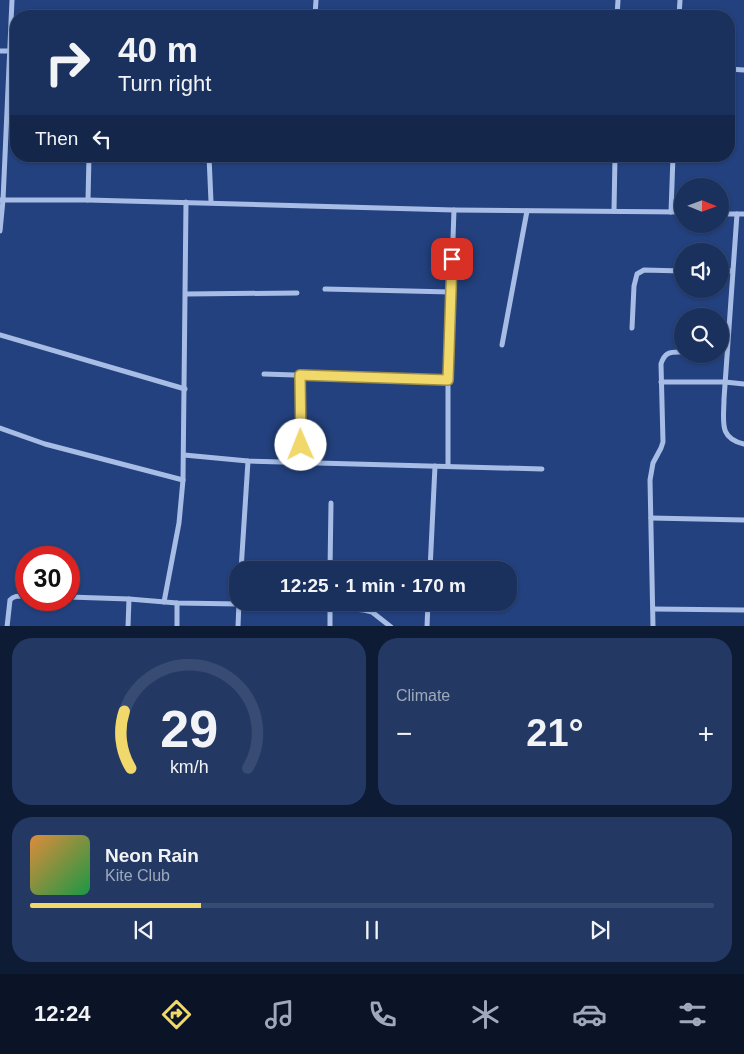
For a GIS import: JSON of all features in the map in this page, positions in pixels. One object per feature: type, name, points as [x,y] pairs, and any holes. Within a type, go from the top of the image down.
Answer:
[{"type":"street","points":[[0,51],[10,51],[0,231]]},
{"type":"street","points":[[88,200],[89,162]]},
{"type":"street","points":[[209,162],[211,202]]},
{"type":"street","points":[[614,211],[615,162]]},
{"type":"street","points":[[2,200],[211,202],[454,210],[671,212],[673,162]]},
{"type":"street","points":[[164,602],[179,523],[183,480],[186,202]]},
{"type":"street","points":[[448,466],[448,380],[454,210]]},
{"type":"street","points":[[502,345],[527,211]]},
{"type":"street","points":[[729,214],[744,214]]},
{"type":"street","points":[[729,319],[737,214]]},
{"type":"street","points":[[632,328],[634,286],[637,274],[644,270],[674,271]]},
{"type":"street","points":[[325,289],[451,292]]},
{"type":"street","points":[[186,294],[297,293]]},
{"type":"street","points":[[0,335],[185,389]]},
{"type":"street","points":[[653,626],[651,472],[663,442],[661,364],[663,357],[674,353]]},
{"type":"street","points":[[726,363],[725,432],[729,438],[744,444]]},
{"type":"street","points":[[264,374],[448,380]]},
{"type":"street","points":[[300,375],[301,463]]},
{"type":"street","points":[[660,382],[725,382],[744,384]]},
{"type":"street","points":[[0,428],[45,444],[183,480]]},
{"type":"street","points":[[184,456],[248,462],[542,469]]},
{"type":"street","points":[[242,561],[248,462]]},
{"type":"street","points":[[430,561],[435,466]]},
{"type":"street","points":[[330,561],[331,503]]},
{"type":"street","points":[[651,518],[744,520]]},
{"type":"street","points":[[7,626],[10,600],[15,596]]},
{"type":"street","points":[[80,597],[177,603],[229,603]]},
{"type":"street","points":[[128,626],[129,599]]},
{"type":"street","points":[[177,603],[177,626]]},
{"type":"street","points":[[653,609],[744,610]]},
{"type":"street","points":[[238,626],[239,611]]},
{"type":"street","points":[[330,611],[330,626]]},
{"type":"street","points":[[368,611],[391,626]]},
{"type":"street","points":[[427,626],[428,611]]},
{"type":"route","points":[[301,445],[300,375],[448,380],[452,259]]}]
